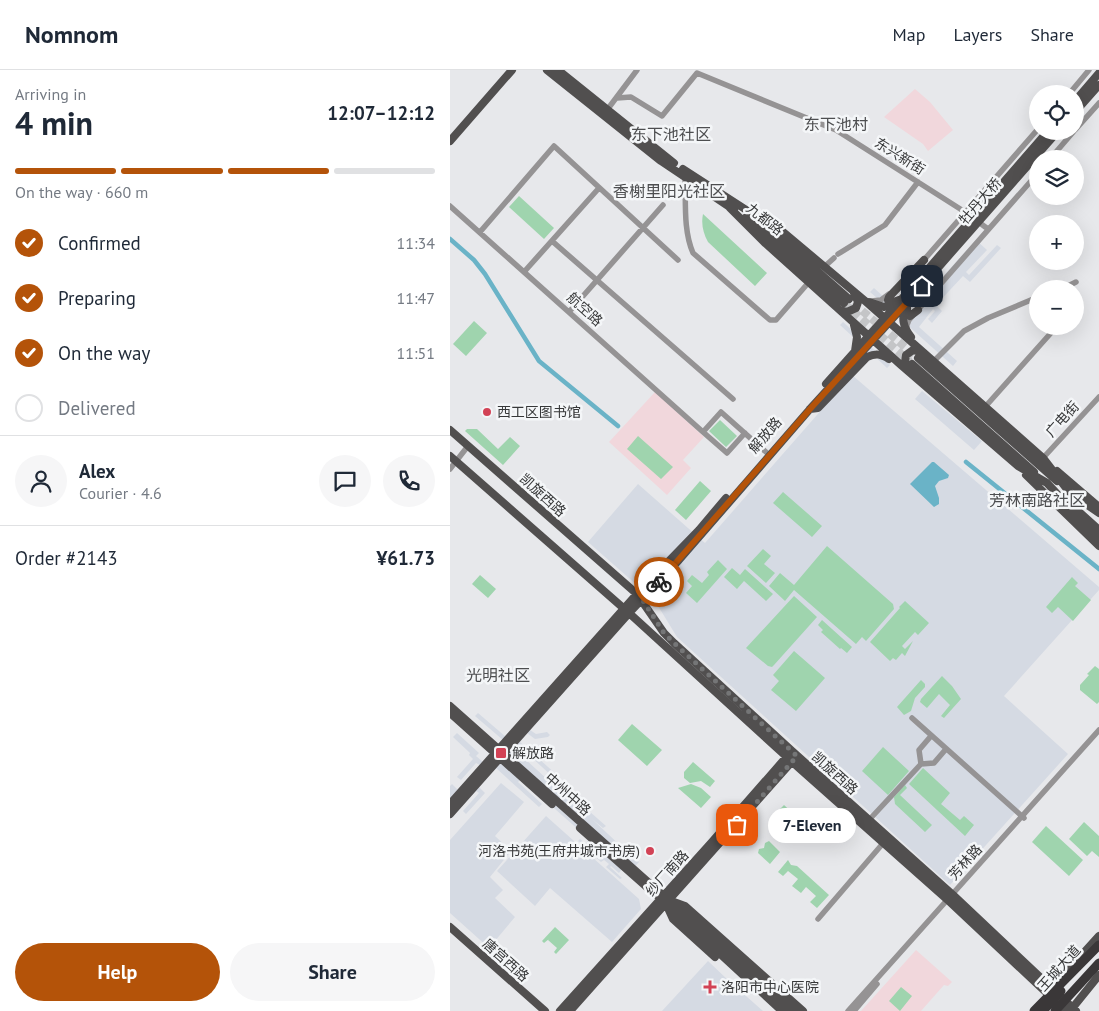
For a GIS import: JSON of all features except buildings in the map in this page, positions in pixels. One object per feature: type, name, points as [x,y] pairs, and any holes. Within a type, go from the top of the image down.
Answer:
[{"type":"highway","points":[[1032,1011],[1097,947]]},
{"type":"highway","name":"王城大道","points":[[1043,1011],[1097,947]]},
{"type":"highway","name":"王城大道","points":[[1066,1008],[1099,965]]},
{"type":"main road","points":[[450,134],[506,70]]},
{"type":"main road","points":[[450,141],[512,70]]},
{"type":"main road","name":"九都路","points":[[546,70],[661,161],[754,225],[849,298]]},
{"type":"main road","name":"九都路","points":[[558,70],[665,157],[751,213],[849,298]]},
{"type":"main road","points":[[1084,90],[1099,73]]},
{"type":"main road","points":[[1084,102],[1099,85]]},
{"type":"main road","name":"牡丹大桥","points":[[919,284],[1040,140]]},
{"type":"main road","name":"牡丹大桥","points":[[919,284],[1050,140]]},
{"type":"main road","points":[[730,208],[764,242],[870,338],[910,364],[1070,493],[1099,519]]},
{"type":"main road","points":[[751,213],[776,226],[824,267],[849,298],[858,302],[856,308],[847,312],[838,309]]},
{"type":"main road","points":[[905,300],[894,303],[888,300],[924,260]]},
{"type":"main road","name":"解放路","points":[[640,596],[685,554],[870,338],[919,284]]},
{"type":"main road","points":[[849,298],[864,300],[884,307],[892,306],[905,300]]},
{"type":"main road","points":[[864,300],[1099,507]]},
{"type":"main road","points":[[905,300],[908,314],[912,315],[918,310]]},
{"type":"main road","points":[[905,300],[903,322],[910,336],[932,359]]},
{"type":"main road","points":[[854,324],[857,337],[855,351]]},
{"type":"main road","name":"解放路","points":[[450,814],[500,753],[699,530],[855,351],[870,338]]},
{"type":"main road","points":[[932,359],[916,351],[909,352],[905,359],[1099,546]]},
{"type":"main road","points":[[810,409],[818,408],[867,358],[881,354],[910,364],[1099,530]]},
{"type":"main road","name":"凯旋西路","points":[[450,430],[640,596],[664,633],[674,643],[792,756],[870,820],[886,840]]},
{"type":"main road","points":[[1043,458],[1070,493],[1099,513]]},
{"type":"main road","name":"凯旋西路","points":[[453,461],[792,756],[1052,990],[1066,1008]]},
{"type":"main road","points":[[1018,466],[1047,483],[1099,539]]},
{"type":"main road","points":[[1047,483],[1086,534]]},
{"type":"main road","name":"中州中路","points":[[450,706],[665,900],[782,1011]]},
{"type":"main road","name":"中州中路","points":[[450,712],[500,753]]},
{"type":"main road","name":"解放路","points":[[450,804],[500,753]]},
{"type":"main road","name":"纱厂南路","points":[[570,1011],[792,756]]},
{"type":"main road","name":"纱厂南路","points":[[560,1011],[665,900]]},
{"type":"main road","name":"中州中路","points":[[665,900],[717,943],[793,1011]]},
{"type":"main road","name":"中州中路","points":[[665,900],[685,906],[803,1011]]},
{"type":"main road","name":"中州中路","points":[[665,900],[673,919],[775,1011]]},
{"type":"main road","name":"唐宫西路","points":[[450,927],[545,1011]]},
{"type":"main road","name":"唐宫西路","points":[[450,933],[538,1011]]},
{"type":"main road","points":[[1032,1011],[1099,937]]},
{"type":"main road","points":[[1097,947],[1099,937]]},
{"type":"main road","points":[[717,943],[743,957]]},
{"type":"main road","name":"王城大道","points":[[1038,1011],[1052,990],[1097,947]]},
{"type":"main road","name":"王城大道","points":[[1066,1008],[1099,965]]},
{"type":"main road","points":[[1066,1008],[1096,978]]},
{"type":"street","points":[[607,110],[636,70]]},
{"type":"street","points":[[1076,85],[1089,70]]},
{"type":"street","name":"东兴新街","points":[[617,98],[630,97],[662,116],[698,73],[836,130],[965,212],[988,229]]},
{"type":"street","points":[[1084,120],[1099,103]]},
{"type":"street","points":[[864,300],[880,300],[885,298],[902,279],[924,260],[1029,139]]},
{"type":"street","points":[[1058,150],[1067,140]]},
{"type":"street","points":[[480,232],[554,146],[678,260]]},
{"type":"street","points":[[685,177],[687,228],[689,244],[693,253],[770,320],[776,320],[809,282]]},
{"type":"street","points":[[824,267],[836,256],[885,225],[918,182]]},
{"type":"street","points":[[910,336],[907,326],[918,310],[1029,183]]},
{"type":"street","points":[[524,272],[599,188]]},
{"type":"street","points":[[570,312],[663,205]]},
{"type":"street","name":"航空路","points":[[450,206],[727,453],[745,433]]},
{"type":"street","points":[[552,241],[733,399]]},
{"type":"street","points":[[932,359],[964,331],[988,318],[1029,301]]},
{"type":"street","points":[[985,406],[1049,335]]},
{"type":"street","name":"广电街","points":[[1043,458],[1099,398]]},
{"type":"street","points":[[703,432],[721,412],[766,452]]},
{"type":"street","points":[[450,469],[453,461],[468,446]]},
{"type":"street","points":[[912,718],[1023,818]]},
{"type":"street","name":"芳林路","points":[[1023,818],[1099,730]]},
{"type":"street","name":"芳林路","points":[[848,1011],[1099,734]]},
{"type":"street","points":[[921,764],[919,750],[931,736]]},
{"type":"street","points":[[870,820],[921,764],[934,762],[946,749]]},
{"type":"street","points":[[818,919],[886,840]]},
{"type":"street","name":"芳林路","points":[[854,1011],[951,898]]},
{"type":"shaded area","points":[[915,89],[930,102],[953,130],[928,151],[923,144],[884,117]]},
{"type":"shaded area","points":[[976,240],[987,250],[966,272],[969,275],[997,245],[1001,248],[970,282],[963,276],[936,305],[942,311],[932,323],[928,319],[935,311],[933,309],[919,327],[957,361],[953,366],[895,314],[868,344],[890,365],[887,368],[870,352],[868,355],[861,349],[863,346],[840,325],[843,322],[864,341],[892,311],[870,292],[874,288],[906,317]]},
{"type":"shaded area","points":[[852,375],[1099,587],[1099,590],[1004,696],[1068,754],[950,885],[677,637],[655,601],[588,542],[638,484],[705,543]]},
{"type":"shaded area","points":[[922,391],[982,441],[974,450],[915,399]]},
{"type":"shaded area","points":[[655,392],[704,437],[683,460],[691,468],[667,495],[609,442]]},
{"type":"shaded area","points":[[575,661],[584,669],[530,730],[536,734],[547,732],[550,735],[535,739],[527,733],[520,742],[557,775],[554,778],[529,755],[525,759],[559,790],[562,787],[585,807],[583,810],[568,799],[586,814],[589,811],[606,826],[603,828],[592,819],[624,849],[628,845],[636,853],[627,851],[639,862],[628,874],[622,869],[619,873],[610,867],[622,878],[620,879],[606,867],[609,864],[604,860],[601,862],[591,853],[593,852],[601,858],[594,851],[598,847],[591,841],[586,847],[578,841],[580,839],[586,844],[589,839],[521,779],[518,782],[542,804],[539,807],[496,768],[479,787],[485,793],[466,814],[463,811],[479,793],[476,791],[450,819],[450,786],[452,784],[458,790],[480,765],[476,763],[461,780],[457,777],[473,759],[469,755],[470,753],[453,737],[457,733],[479,753],[476,756],[483,762],[503,740],[475,716],[478,713],[506,737]]},
{"type":"shaded area","points":[[501,783],[524,802],[495,836],[511,851],[490,877],[503,890],[495,898],[515,917],[489,948],[450,913],[450,840]]},
{"type":"shaded area","points":[[546,816],[639,899],[641,909],[612,942],[550,888],[535,906],[497,871]]},
{"type":"shaded area","points":[[916,950],[952,982],[948,986],[944,985],[921,1011],[861,1011]]},
{"type":"shaded area","name":"洛阳市中心医院","points":[[708,961],[729,981],[763,1011],[662,1011]]},
{"type":"green space","points":[[519,196],[554,228],[544,239],[509,207]]},
{"type":"green space","points":[[703,214],[767,273],[755,286],[708,242],[703,228]]},
{"type":"green space","points":[[474,321],[487,333],[466,356],[453,344]]},
{"type":"green space","points":[[720,420],[737,436],[726,447],[709,431]]},
{"type":"green space","points":[[467,429],[477,429],[498,449],[510,437],[520,446],[503,465],[465,431]]},
{"type":"green space","points":[[638,436],[673,467],[661,479],[627,449]]},
{"type":"green space","points":[[700,481],[711,491],[686,520],[675,510]]},
{"type":"green space","points":[[783,492],[822,526],[812,537],[773,503]]},
{"type":"green space","points":[[827,546],[893,604],[894,609],[866,641],[862,637],[856,644],[794,590],[785,601],[769,586],[780,573],[794,585]]},
{"type":"green space","points":[[763,549],[771,556],[764,564],[775,573],[766,583],[747,566]]},
{"type":"green space","points":[[718,560],[727,569],[697,603],[686,593],[692,586],[687,581],[692,575],[702,583],[709,575],[707,572]]},
{"type":"green space","points":[[732,568],[740,575],[745,569],[773,594],[766,601],[744,581],[737,589],[724,577]]},
{"type":"green space","points":[[480,575],[496,589],[488,598],[472,584]]},
{"type":"green space","points":[[1072,577],[1078,583],[1075,586],[1091,600],[1073,621],[1058,607],[1052,613],[1046,607]]},
{"type":"green space","points":[[794,596],[817,617],[772,667],[768,666],[746,648]]},
{"type":"green space","points":[[905,601],[929,623],[918,635],[915,632],[902,646],[905,649],[913,641],[905,656],[902,653],[896,660],[893,658],[890,661],[870,642]]},
{"type":"green space","points":[[822,620],[852,647],[847,653],[821,632],[823,630],[818,625]]},
{"type":"green space","points":[[794,651],[825,678],[796,711],[771,690],[779,681],[773,675]]},
{"type":"green space","points":[[1095,666],[1099,669],[1099,702],[1097,704],[1080,690],[1080,685]]},
{"type":"green space","points":[[942,676],[961,699],[944,718],[941,716],[950,705],[939,694],[927,708],[920,702]]},
{"type":"green space","points":[[921,680],[925,687],[915,698],[911,711],[904,715],[897,707]]},
{"type":"green space","points":[[632,724],[662,750],[647,766],[618,740]]},
{"type":"green space","points":[[883,747],[909,771],[888,795],[862,771]]},
{"type":"green space","points":[[693,762],[715,781],[710,787],[701,781],[690,783],[684,778],[684,772]]},
{"type":"green space","points":[[923,768],[950,793],[941,804],[960,820],[964,816],[974,825],[965,836],[909,784]]},
{"type":"green space","points":[[691,784],[701,788],[711,797],[701,808],[678,788]]},
{"type":"green space","points":[[905,785],[907,788],[900,795],[932,825],[925,832],[895,804],[894,797]]},
{"type":"green space","points":[[784,805],[798,818],[788,828],[774,815]]},
{"type":"green space","points":[[1084,822],[1099,836],[1099,857],[1092,851],[1087,856],[1069,839]]},
{"type":"green space","points":[[1046,826],[1083,860],[1069,876],[1032,842]]},
{"type":"green space","points":[[769,841],[780,852],[770,864],[758,853],[759,849],[764,848],[765,843]]},
{"type":"green space","points":[[788,860],[791,865],[797,866],[829,895],[817,908],[810,902],[816,896],[806,887],[801,893],[792,886],[798,879],[788,871],[783,876],[778,872]]},
{"type":"green space","points":[[555,927],[569,940],[556,954],[554,952],[557,948],[549,939],[544,943],[542,941]]},
{"type":"green space","points":[[901,987],[912,996],[900,1011],[889,1001]]},
{"type":"water","points":[[932,462],[949,475],[948,478],[939,481],[935,486],[939,504],[934,507],[910,484]]},
{"type":"waterway","points":[[450,239],[474,260],[485,274],[539,361],[618,426]]},
{"type":"waterway","points":[[966,462],[1099,569]]},
{"type":"tunnel","points":[[844,303],[910,362]]},
{"type":"tunnel","points":[[853,303],[918,358]]},
{"type":"way so far","points":[[659,582],[642,599],[664,633],[797,756],[737,825]]},
{"type":"place","name":"西工区图书馆","points":[[487,412]]},
{"type":"place","name":"解放路","points":[[501,753]]},
{"type":"place","name":"7-Eleven","points":[[737,825]]},
{"type":"place","name":"河洛书苑(王府井城市书房)","points":[[650,851]]},
{"type":"place","name":"洛阳市中心医院","points":[[710,987]]},
{"type":"district","name":"东下池村","points":[[836,124]]},
{"type":"district","name":"东下池社区","points":[[671,134]]},
{"type":"district","name":"香榭里阳光社区","points":[[669,191]]},
{"type":"district","name":"芳林南路社区","points":[[1037,500]]},
{"type":"district","name":"光明社区","points":[[498,675]]},
{"type":"route","points":[[659,582],[810,409],[922,286]]}]
